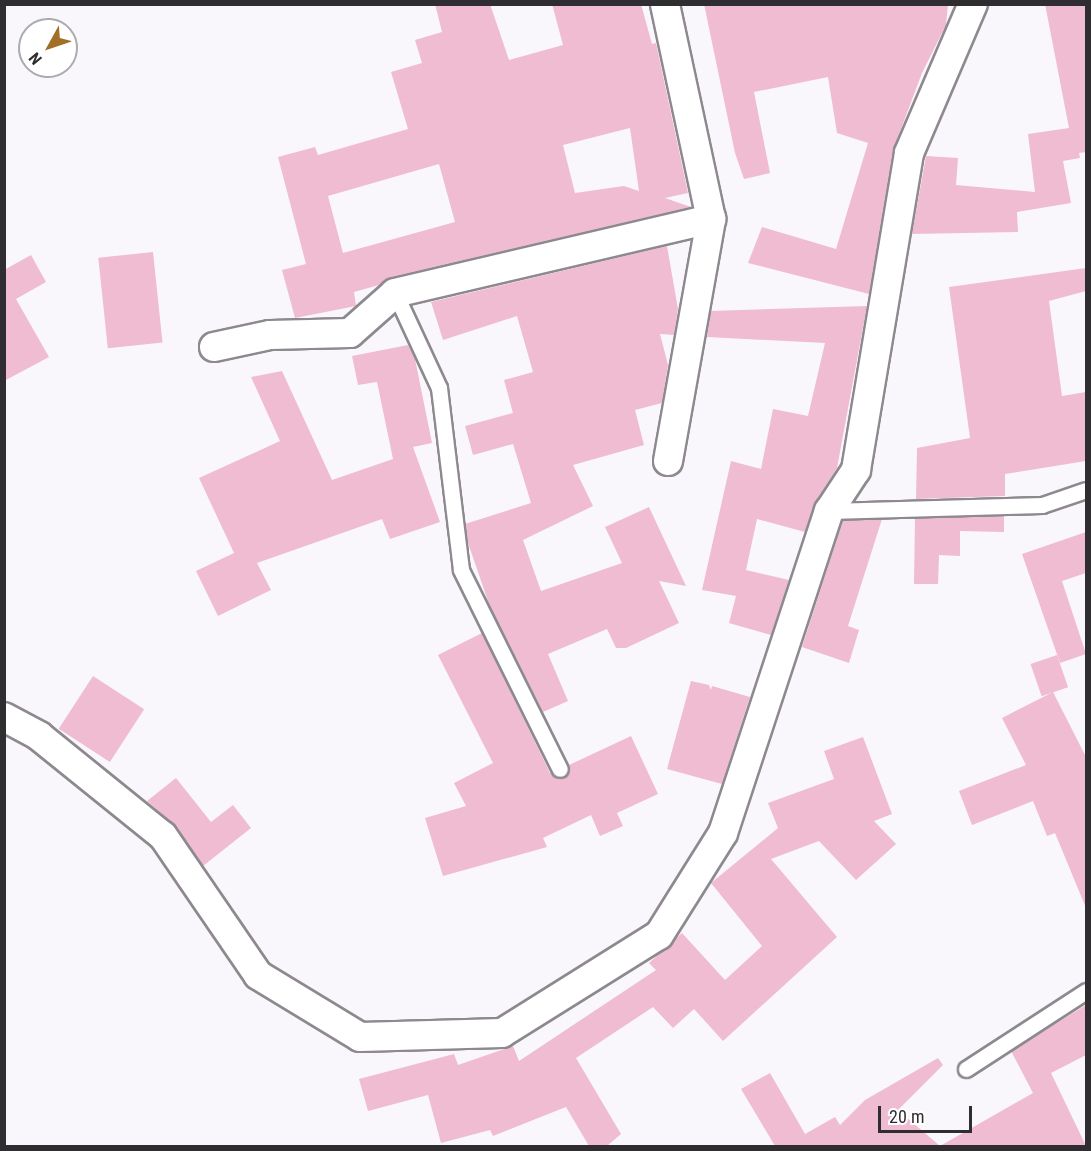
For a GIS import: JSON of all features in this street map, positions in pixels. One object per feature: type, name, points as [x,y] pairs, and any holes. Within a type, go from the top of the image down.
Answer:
[{"type":"street","points":[[665,4],[711,219],[669,461]]},
{"type":"street","points":[[4,717],[39,736],[163,836],[258,975],[360,1037],[502,1033],[659,935],[723,833],[830,511],[856,470],[909,153],[973,4]]},
{"type":"street","points":[[214,347],[270,335],[350,333],[395,293],[711,219]]},
{"type":"lane","points":[[395,293],[439,388],[461,570],[560,769]]},
{"type":"lane","points":[[830,511],[1042,505],[1086,490]]},
{"type":"lane","points":[[966,1069],[1086,990]]},
{"type":"building","points":[[435,4],[490,4],[509,60],[563,45],[552,4],[641,4],[652,44],[656,43],[688,193],[665,198],[691,207],[391,277],[379,285],[354,292],[356,306],[295,318],[282,270],[306,264],[278,157],[315,147],[318,155],[408,129],[391,72],[422,63],[415,40],[442,32]],"holes":[[[630,128],[639,191],[624,186],[575,193],[563,145]],[[439,164],[455,222],[343,253],[328,196]]]},
{"type":"building","points":[[704,4],[948,4],[946,25],[922,73],[893,150],[869,294],[748,263],[762,227],[836,249],[868,143],[837,133],[828,77],[754,92],[770,173],[744,179],[735,153]]},
{"type":"building","points":[[1045,4],[1086,4],[1086,152],[1079,153],[1080,158],[1063,161],[1071,203],[1017,212],[1018,232],[912,234],[926,156],[958,158],[956,185],[1035,192],[1028,134],[1069,128]]},
{"type":"building","points":[[667,246],[678,309],[674,335],[660,334],[668,365],[662,403],[635,410],[644,445],[573,465],[593,506],[523,540],[541,591],[622,563],[605,527],[649,507],[686,586],[659,581],[679,623],[626,648],[616,648],[607,629],[548,654],[568,701],[543,712],[489,604],[468,543],[465,524],[531,503],[513,444],[473,455],[465,426],[513,413],[504,380],[533,372],[517,316],[443,340],[431,302]]},
{"type":"building","points":[[153,252],[163,343],[108,348],[98,258]]},
{"type":"building","points":[[31,255],[46,282],[16,299],[49,357],[4,381],[4,270]]},
{"type":"building","points":[[1086,268],[1086,291],[1049,301],[1062,396],[1086,392],[1086,461],[1005,474],[1005,496],[916,499],[917,448],[970,438],[949,287]]},
{"type":"building","points":[[867,306],[837,468],[815,502],[805,532],[757,519],[746,570],[789,580],[771,635],[729,623],[736,596],[702,590],[731,461],[761,469],[773,409],[808,416],[825,343],[707,337],[711,311]]},
{"type":"building","points":[[408,345],[415,359],[432,443],[413,447],[440,522],[390,539],[382,519],[257,563],[271,590],[218,616],[196,571],[234,553],[199,478],[280,441],[251,377],[282,371],[332,480],[393,459],[377,382],[358,385],[352,356]]},
{"type":"building","points":[[1004,516],[1004,532],[960,531],[960,556],[939,555],[938,584],[914,584],[915,518]]},
{"type":"building","points":[[882,519],[848,626],[859,630],[849,663],[802,647],[843,520]]},
{"type":"building","points":[[1086,532],[1086,573],[1062,581],[1086,654],[1060,663],[1022,554]]},
{"type":"building","points":[[482,633],[550,773],[564,778],[569,765],[631,736],[658,794],[617,813],[623,826],[600,836],[591,815],[543,838],[547,847],[443,876],[425,818],[466,806],[454,783],[493,763],[438,655]]},
{"type":"building","points":[[1057,655],[1068,687],[1042,696],[1031,664]]},
{"type":"building","points":[[93,676],[144,709],[110,762],[59,729]]},
{"type":"building","points":[[691,681],[709,685],[711,690],[712,686],[750,697],[722,784],[667,769]]},
{"type":"building","points":[[1053,692],[1086,757],[1086,908],[1055,833],[1047,836],[1033,801],[972,825],[959,791],[1026,765],[1002,718]]},
{"type":"building","points":[[863,737],[892,814],[874,821],[896,844],[856,880],[819,841],[771,859],[837,937],[723,1041],[694,1009],[673,1028],[653,1007],[576,1058],[621,1134],[607,1146],[589,1146],[566,1107],[493,1136],[490,1130],[441,1143],[428,1095],[368,1111],[359,1079],[454,1054],[458,1065],[513,1046],[519,1061],[656,970],[649,963],[682,933],[725,980],[762,946],[711,883],[778,828],[768,803],[834,779],[824,751]]},
{"type":"building","points":[[176,778],[211,822],[233,805],[251,828],[203,866],[176,826],[147,801]]},
{"type":"building","points":[[1086,1005],[1086,1055],[1051,1073],[1086,1146],[940,1146],[1033,1093],[1011,1051]]},
{"type":"building","points":[[938,1058],[943,1065],[898,1110],[940,1146],[775,1146],[741,1089],[770,1073],[805,1134],[835,1117],[840,1125],[865,1100]]}]
